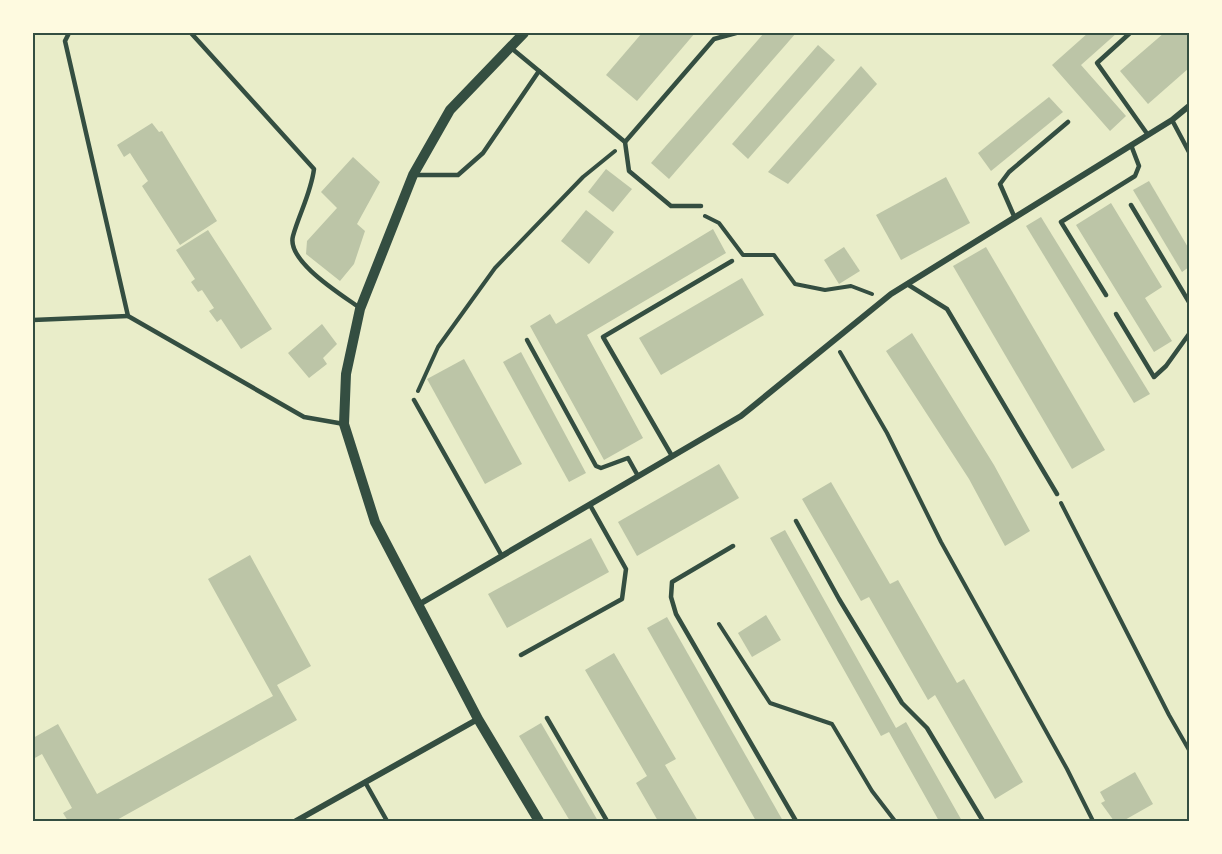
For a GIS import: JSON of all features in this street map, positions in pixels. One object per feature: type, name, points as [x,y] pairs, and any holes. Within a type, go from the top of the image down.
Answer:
[{"type":"street","points":[[524,33],[450,110],[412,175],[360,309],[346,374],[344,424],[375,522],[478,719],[539,821]]},
{"type":"street","points":[[418,605],[741,416],[883,300],[1014,216],[1149,135],[1189,106]]},
{"type":"street","points":[[296,821],[478,719]]},
{"type":"lane","points":[[69,33],[65,41],[128,316]]},
{"type":"lane","points":[[191,33],[314,170],[313,181],[292,239],[293,251],[305,266],[360,309]]},
{"type":"lane","points":[[625,142],[714,39],[736,33]]},
{"type":"lane","points":[[1130,33],[1097,63],[1149,135]]},
{"type":"lane","points":[[510,47],[625,142],[629,171],[671,206],[686,208],[701,206]]},
{"type":"lane","points":[[412,175],[458,175],[483,153],[539,71]]},
{"type":"lane","points":[[1172,120],[1189,152]]},
{"type":"lane","points":[[1014,216],[1000,184],[1009,172],[1068,122]]},
{"type":"lane","points":[[1106,295],[1061,222],[1135,176],[1139,166],[1131,145]]},
{"type":"lane","points":[[1131,205],[1189,302]]},
{"type":"lane","points":[[672,456],[603,337],[732,261]]},
{"type":"lane","points":[[907,284],[947,309],[1057,494]]},
{"type":"lane","points":[[1116,314],[1154,377],[1166,366],[1189,334]]},
{"type":"lane","points":[[33,320],[128,316],[304,417],[344,424]]},
{"type":"lane","points":[[527,340],[596,466],[601,468],[628,458],[638,476]]},
{"type":"lane","points":[[414,400],[502,556]]},
{"type":"lane","points":[[521,655],[622,599],[626,569],[590,505]]},
{"type":"lane","points":[[796,521],[839,599],[902,703],[927,728],[983,821]]},
{"type":"lane","points":[[733,546],[672,582],[671,597],[676,614],[796,821]]},
{"type":"lane","points":[[547,718],[608,821]]},
{"type":"lane","points":[[365,782],[387,821]]},
{"type":"path","points":[[414,400],[438,347],[495,268],[583,177],[625,142]]},
{"type":"path","points":[[686,208],[719,223],[744,255],[774,255],[795,284],[825,290],[852,286],[883,300]]},
{"type":"path","points":[[833,341],[887,433],[941,542],[1093,821]]},
{"type":"path","points":[[1057,494],[1168,715],[1189,750]]},
{"type":"path","points":[[719,624],[770,703],[832,724],[872,791],[895,821]]},
{"type":"building","points":[[642,33],[695,33],[637,101],[606,75]]},
{"type":"building","points":[[764,33],[796,33],[669,179],[651,163]]},
{"type":"building","points":[[1088,33],[1117,33],[1081,65],[1126,116],[1110,131],[1052,65]]},
{"type":"building","points":[[1164,33],[1189,33],[1189,68],[1148,104],[1120,71]]},
{"type":"building","points":[[818,45],[835,60],[748,159],[732,144]]},
{"type":"building","points":[[861,66],[877,84],[788,184],[768,172]]},
{"type":"building","points":[[1049,97],[1063,112],[991,171],[978,153]]},
{"type":"building","points":[[152,123],[159,132],[162,131],[217,221],[180,245],[142,186],[148,181],[130,153],[124,157],[117,145]]},
{"type":"building","points":[[353,157],[380,182],[357,224],[365,231],[354,264],[340,281],[306,254],[307,241],[337,208],[321,192]]},
{"type":"building","points":[[606,169],[632,189],[613,212],[588,192]]},
{"type":"building","points":[[946,177],[970,223],[901,260],[876,215]]},
{"type":"building","points":[[1149,181],[1189,249],[1189,267],[1182,272],[1133,190]]},
{"type":"building","points":[[1111,203],[1162,287],[1145,298],[1172,341],[1154,352],[1076,225]]},
{"type":"building","points":[[586,210],[614,232],[589,264],[561,241]]},
{"type":"building","points":[[1041,217],[1150,394],[1134,403],[1026,226]]},
{"type":"building","points":[[713,229],[726,253],[587,335],[643,438],[604,460],[530,326],[550,314],[556,324]]},
{"type":"building","points":[[208,230],[272,329],[241,349],[221,319],[217,322],[209,311],[214,308],[202,290],[198,292],[191,282],[195,279],[176,250]]},
{"type":"building","points":[[844,247],[860,271],[839,284],[824,260]]},
{"type":"building","points":[[986,247],[1105,450],[1072,469],[953,266]]},
{"type":"building","points":[[742,278],[764,315],[661,375],[639,338]]},
{"type":"building","points":[[322,324],[337,344],[323,358],[327,364],[309,378],[288,353]]},
{"type":"building","points":[[912,333],[994,465],[1030,531],[1005,546],[969,479],[886,351]]},
{"type":"building","points":[[521,352],[586,473],[569,482],[503,362]]},
{"type":"building","points":[[464,359],[522,464],[485,484],[427,379]]},
{"type":"building","points":[[719,464],[739,498],[637,556],[618,522]]},
{"type":"building","points":[[831,482],[890,584],[898,580],[957,683],[964,679],[1023,782],[995,799],[935,695],[928,700],[869,597],[861,601],[802,499]]},
{"type":"building","points":[[785,530],[896,728],[906,722],[962,821],[939,821],[889,732],[881,736],[770,538]]},
{"type":"building","points":[[591,538],[609,572],[507,628],[488,594]]},
{"type":"building","points":[[250,555],[311,666],[277,685],[297,720],[115,821],[68,821],[63,813],[72,808],[42,754],[33,759],[33,738],[58,724],[97,794],[273,696],[208,579]]},
{"type":"building","points":[[766,615],[781,640],[752,657],[738,633]]},
{"type":"building","points":[[667,617],[783,821],[756,821],[647,628]]},
{"type":"building","points":[[614,653],[676,759],[665,765],[698,821],[658,821],[636,783],[647,776],[585,670]]},
{"type":"building","points":[[541,723],[598,821],[570,821],[519,736]]},
{"type":"building","points":[[1135,772],[1153,804],[1123,821],[1114,821],[1101,803],[1105,801],[1100,792]]}]
